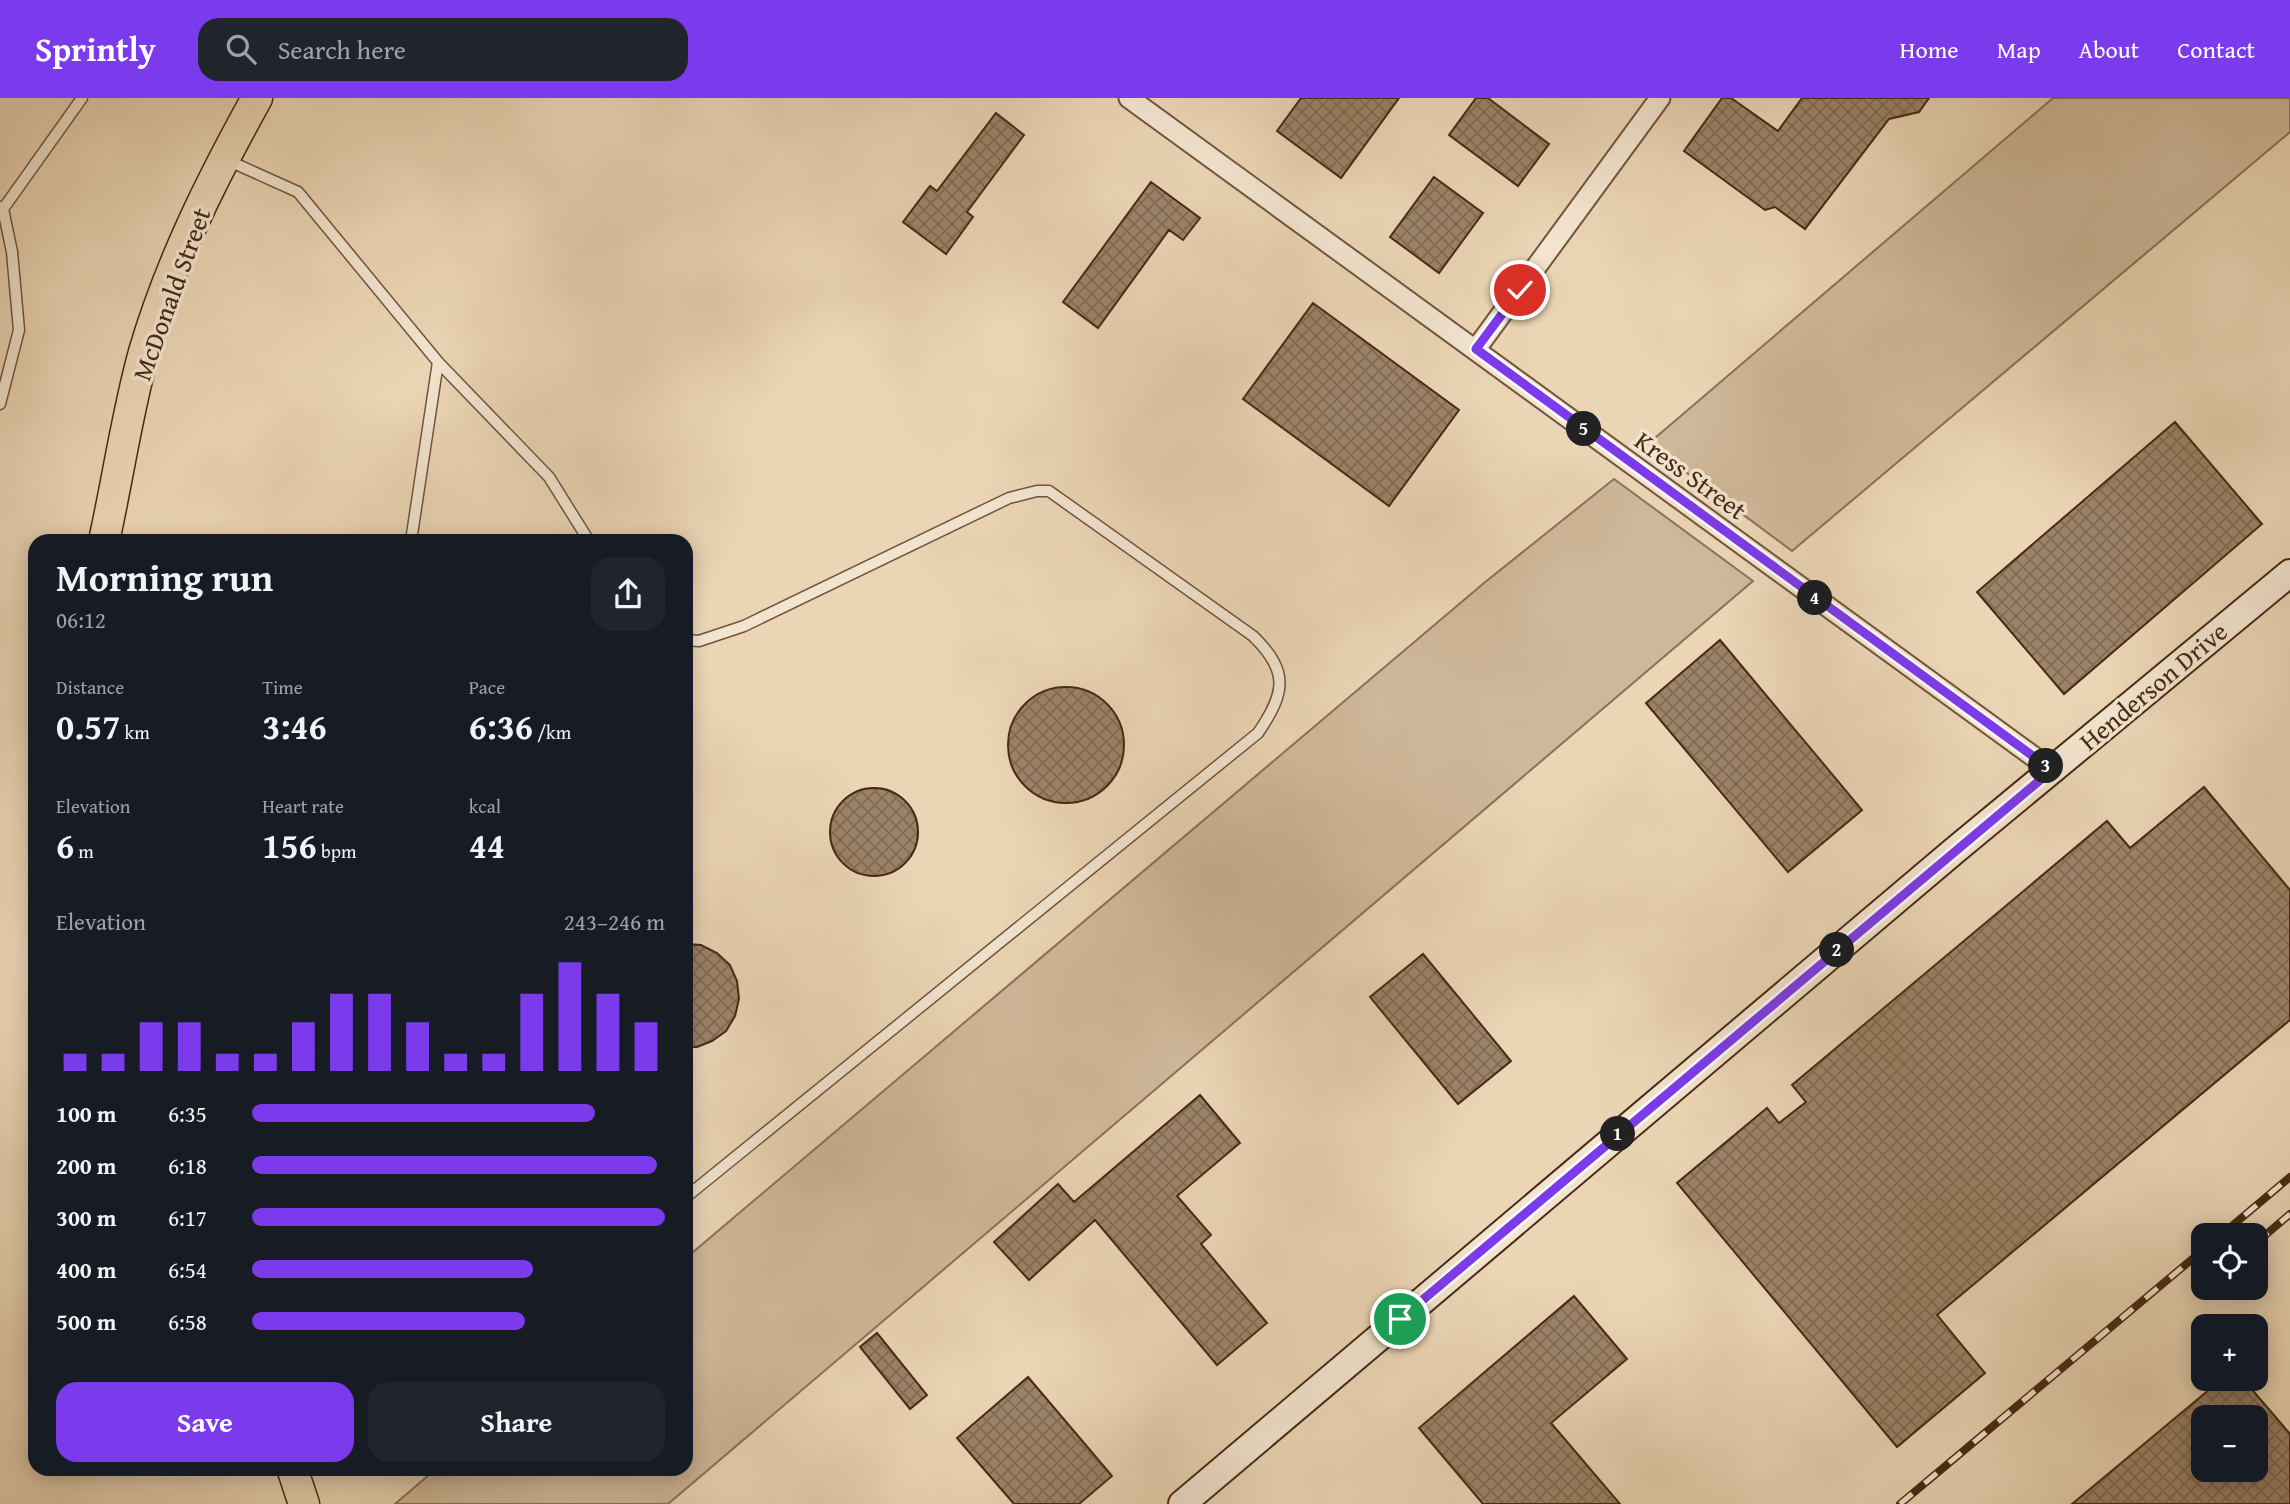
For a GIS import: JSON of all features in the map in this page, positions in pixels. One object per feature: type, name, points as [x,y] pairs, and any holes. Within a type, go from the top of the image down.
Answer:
[{"type":"main road","name":"McDonald Street","points":[[106,534],[145,352],[182,248],[223,159],[257,98]]},
{"type":"main road","points":[[295,1476],[304,1504]]},
{"type":"street","name":"Kress Street","points":[[1129,98],[2052,770]]},
{"type":"street","points":[[1476,349],[1660,98]]},
{"type":"street","name":"Henderson Drive","points":[[1182,1504],[2052,770],[2290,573]]},
{"type":"lane","points":[[0,404],[19,330],[12,252],[2,208],[82,98]]},
{"type":"lane","points":[[223,159],[299,192],[438,362],[549,477],[585,534]]},
{"type":"lane","points":[[412,534],[438,362]]},
{"type":"lane","points":[[693,641],[744,626],[1009,498],[1049,491],[1253,636],[1272,654],[1279,669],[1274,710],[1258,733],[693,1191]]},
{"type":"shaded area","points":[[2053,98],[2290,98],[2290,132],[1792,551],[1648,444]]},
{"type":"shaded area","points":[[1614,479],[1753,581],[668,1504],[395,1504],[428,1476],[693,1476],[693,1252],[1484,583]]},
{"type":"building","points":[[1301,98],[1399,98],[1341,178],[1277,131]]},
{"type":"building","points":[[1476,98],[1488,98],[1549,144],[1518,186],[1449,135]]},
{"type":"building","points":[[1722,98],[1731,98],[1778,131],[1802,98],[1929,98],[1919,112],[1889,119],[1805,229],[1775,207],[1765,210],[1684,151]]},
{"type":"building","points":[[996,113],[1024,135],[967,212],[973,217],[946,254],[903,222],[930,186],[937,191]]},
{"type":"building","points":[[1434,177],[1483,213],[1439,273],[1390,237]]},
{"type":"building","points":[[1151,182],[1200,218],[1183,240],[1169,230],[1098,328],[1063,302]]},
{"type":"building","points":[[1313,303],[1459,410],[1389,506],[1243,399]]},
{"type":"building","points":[[2175,422],[2262,524],[2064,694],[1977,592]]},
{"type":"building","points":[[1720,640],[1862,810],[1788,872],[1646,703]]},
{"type":"building","points":[[1066,687],[1088,691],[1107,704],[1120,723],[1124,745],[1120,767],[1107,786],[1088,799],[1066,803],[1044,799],[1025,786],[1012,767],[1008,745],[1012,723],[1025,704],[1044,691]]},
{"type":"building","points":[[2204,787],[2290,890],[2290,1020],[1937,1315],[1985,1373],[1897,1447],[1677,1183],[1767,1108],[1779,1123],[1806,1102],[1792,1085],[2107,821],[2130,848]]},
{"type":"building","points":[[874,788],[891,791],[905,801],[915,815],[918,832],[915,849],[905,863],[891,873],[874,876],[857,873],[843,863],[833,849],[830,832],[833,815],[843,801],[857,791]]},
{"type":"building","points":[[693,944],[701,945],[717,953],[730,965],[737,981],[739,999],[735,1016],[726,1031],[693,1047]]},
{"type":"building","points":[[1423,954],[1511,1061],[1458,1104],[1370,997]]},
{"type":"building","points":[[1200,1095],[1240,1143],[1177,1196],[1211,1235],[1201,1244],[1267,1323],[1217,1365],[1095,1220],[1029,1280],[994,1242],[1058,1184],[1074,1202]]},
{"type":"building","points":[[1574,1296],[1627,1359],[1551,1423],[1620,1504],[1483,1504],[1419,1428]]},
{"type":"building","points":[[877,1333],[927,1395],[910,1409],[860,1347]]},
{"type":"building","points":[[1028,1377],[1112,1476],[1079,1504],[1014,1504],[957,1438]]},
{"type":"building","points":[[2208,1391],[2253,1391],[2265,1405],[2191,1405],[2191,1482],[2268,1482],[2268,1408],[2290,1434],[2290,1504],[2072,1504]]},
{"type":"railway","points":[[2235,1223],[2290,1177]]},
{"type":"railway","points":[[2268,1233],[2290,1214]]},
{"type":"railway","points":[[1900,1504],[2191,1260]]},
{"type":"route","points":[[1400,1319],[2052,770],[1476,349],[1520,290]]}]
